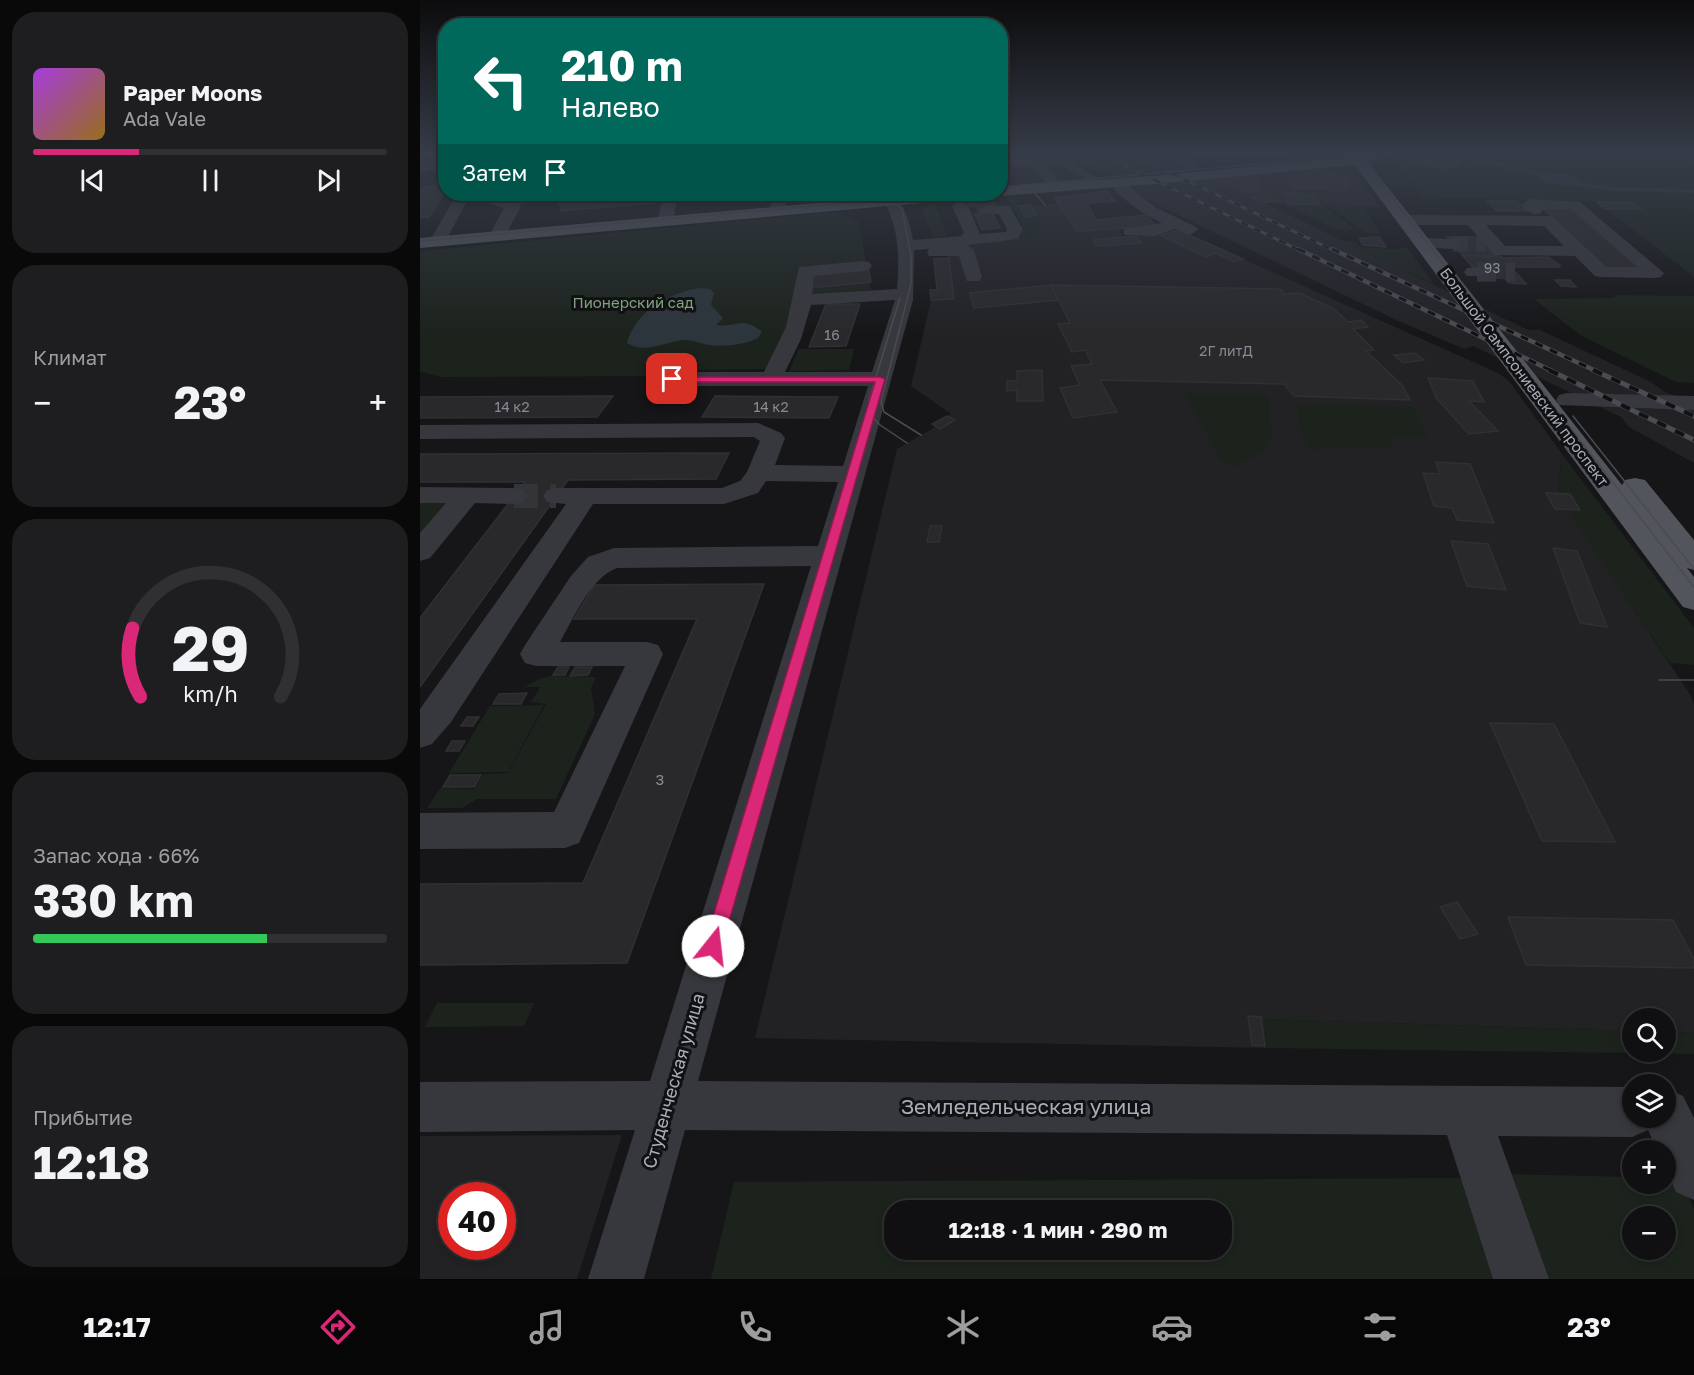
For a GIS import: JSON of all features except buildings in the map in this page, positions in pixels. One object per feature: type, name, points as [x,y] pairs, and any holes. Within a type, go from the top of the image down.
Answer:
[{"type":"main road","points":[[420,235],[441,237],[683,215]]},
{"type":"main road","name":"Большой Сампсониевский проспект","points":[[1401,215],[1404,220],[1434,238],[1694,599]]},
{"type":"main road","name":"Большой Сампсониевский проспект","points":[[1414,215],[1567,400],[1694,560]]},
{"type":"main road","points":[[420,243],[441,237]]},
{"type":"street","points":[[441,237],[455,215]]},
{"type":"street","points":[[499,232],[508,215]]},
{"type":"street","name":"Студенческая улица","points":[[616,1279],[905,294],[906,250],[898,215]]},
{"type":"street","points":[[966,240],[972,234],[971,215]]},
{"type":"street","points":[[906,250],[966,240],[1012,236],[1015,229],[1008,215]]},
{"type":"street","points":[[1131,232],[1183,227],[1155,215]]},
{"type":"street","points":[[1541,215],[1601,272],[1656,273],[1587,215]]},
{"type":"street","points":[[1434,238],[1472,220],[1548,221]]},
{"type":"street","points":[[1472,220],[1489,244],[1500,251],[1579,251]]},
{"type":"street","points":[[906,250],[966,250],[973,277]]},
{"type":"street","points":[[1550,251],[1564,266]]},
{"type":"street","points":[[771,379],[788,348],[801,317],[805,271],[863,266]]},
{"type":"street","points":[[804,300],[905,294]]},
{"type":"street","points":[[682,365],[672,379],[880,379]]},
{"type":"street","points":[[1567,400],[1694,402]]},
{"type":"street","points":[[420,432],[758,430],[774,438],[759,473],[749,487],[724,496],[570,496],[439,712],[420,733]]},
{"type":"street","points":[[759,473],[853,474]]},
{"type":"street","points":[[420,495],[514,496]]},
{"type":"street","points":[[420,551],[468,495]]},
{"type":"street","points":[[420,831],[565,830],[647,654],[536,654],[581,583],[598,564],[614,558],[829,556]]},
{"type":"street","name":"Земледельческая улица","points":[[420,1107],[668,1105],[1622,1112]]},
{"type":"street","points":[[1464,1110],[1521,1279]]},
{"type":"street","points":[[1672,1128],[1694,1173]]},
{"type":"shaded area","points":[[1024,215],[1093,215],[1096,220],[1146,215],[1156,226],[1119,230],[1124,237],[1160,235],[1178,230],[1498,373],[1509,381],[1562,454],[1558,494],[1691,696],[1694,704],[1694,1033],[1676,1032],[1676,1008],[1622,1008],[1622,1031],[1264,1019],[1267,1048],[755,1038],[897,449],[935,427],[932,424],[951,414],[911,386],[931,300],[930,290],[937,289],[934,259],[949,258],[945,246],[1029,238]]},
{"type":"shaded area","points":[[1178,215],[1288,215],[1528,330],[1540,330],[1651,382],[1665,392],[1694,403],[1694,463],[1629,427],[1621,417],[1473,346],[1464,349],[1396,320]]},
{"type":"shaded area","points":[[700,288],[710,289],[714,293],[711,305],[723,318],[716,325],[749,324],[762,332],[758,338],[727,346],[685,340],[648,348],[627,343],[637,322],[655,305],[677,294]]},
{"type":"shaded area","points":[[622,1135],[577,1279],[420,1279],[420,1136]]},
{"type":"green space","name":"Пионерский сад","points":[[807,215],[842,215],[859,222],[871,290],[799,296],[797,313],[768,369],[687,370],[693,360],[678,360],[666,376],[440,377],[420,371],[420,251]]},
{"type":"green space","points":[[924,215],[939,215],[947,235],[933,237]]},
{"type":"green space","points":[[1017,215],[1037,215],[1041,225],[1038,234],[1016,240],[1024,229]]},
{"type":"green space","points":[[1307,215],[1336,215],[1355,229],[1346,232]]},
{"type":"green space","points":[[1341,215],[1368,215],[1380,232],[1378,234],[1366,233]]},
{"type":"green space","points":[[1613,215],[1694,215],[1694,277]]},
{"type":"green space","points":[[1342,241],[1356,242],[1360,247],[1396,249],[1407,247],[1434,284]]},
{"type":"green space","points":[[1614,295],[1694,296],[1694,383],[1676,382],[1580,335],[1534,299],[1615,298]]},
{"type":"green space","points":[[799,349],[854,349],[849,370],[789,371]]},
{"type":"green space","points":[[1185,394],[1269,395],[1271,436],[1265,449],[1238,466],[1230,466],[1221,461]]},
{"type":"green space","points":[[1297,405],[1413,407],[1428,436],[1393,437],[1393,448],[1309,449],[1301,437]]},
{"type":"green space","points":[[1562,454],[1694,628],[1694,665],[1670,663],[1567,509],[1558,494]]},
{"type":"green space","points":[[455,498],[420,539],[420,499]]},
{"type":"green space","points":[[551,676],[596,677],[591,688],[595,714],[556,799],[477,799],[462,808],[427,808],[440,788],[474,789],[483,774],[508,773],[546,704],[531,702],[540,687],[524,687]]},
{"type":"green space","points":[[544,705],[508,772],[449,773],[490,706]]},
{"type":"green space","points":[[437,1003],[534,1003],[524,1026],[425,1027]]},
{"type":"green space","points":[[1264,1019],[1622,1031],[1622,1053],[1267,1048]]},
{"type":"green space","points":[[1676,1032],[1694,1033],[1694,1054],[1676,1054]]},
{"type":"green space","points":[[1501,1174],[1622,1177],[1622,1194],[1676,1194],[1676,1178],[1680,1178],[1694,1209],[1694,1279],[1535,1279]]},
{"type":"green space","points":[[1471,1178],[1502,1279],[711,1279],[734,1182]]},
{"type":"tunnel","points":[[1453,244],[1485,244]]},
{"type":"tunnel","points":[[1477,272],[1515,272]]},
{"type":"tunnel","points":[[514,496],[556,496]]},
{"type":"tram line","points":[[420,241],[715,215]]},
{"type":"tram line","points":[[903,215],[911,256],[911,284],[881,402],[884,412],[921,435]]},
{"type":"tram line","points":[[1405,215],[1694,587]]},
{"type":"tram line","points":[[900,298],[869,400],[869,413],[880,425],[907,443]]},
{"type":"tram line","points":[[1573,416],[1694,569]]},
{"type":"tram line","points":[[1659,680],[1694,680]]},
{"type":"railway","points":[[1226,215],[1301,251]]},
{"type":"railway","points":[[1259,215],[1335,251]]},
{"type":"railway","points":[[1298,249],[1552,371]]},
{"type":"railway","points":[[1332,249],[1596,371]]},
{"type":"railway","points":[[1549,370],[1694,440]]},
{"type":"railway","points":[[1593,370],[1694,416]]},
{"type":"route","points":[[672,379],[880,379],[713,946]]}]
